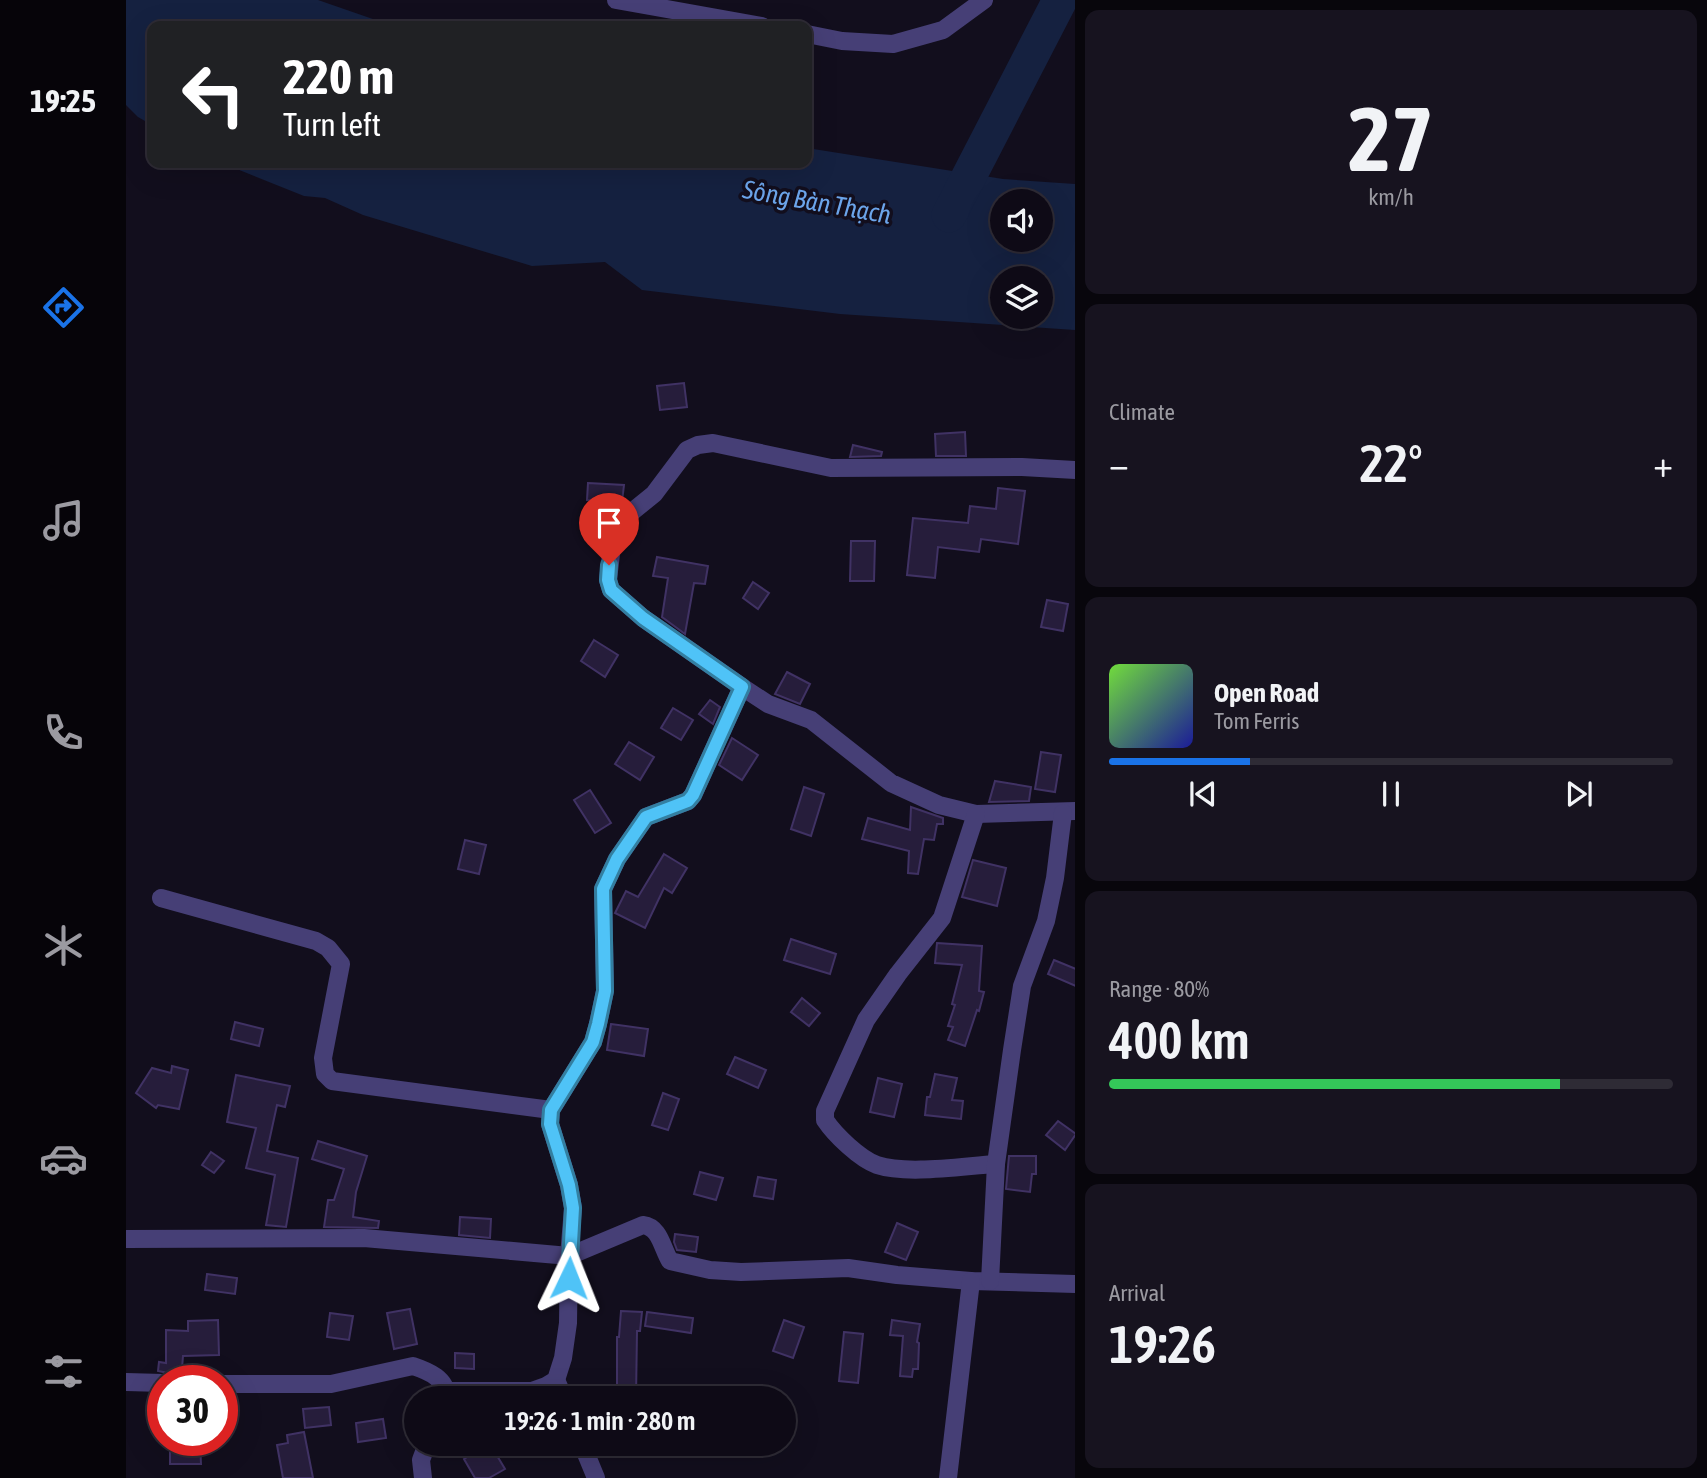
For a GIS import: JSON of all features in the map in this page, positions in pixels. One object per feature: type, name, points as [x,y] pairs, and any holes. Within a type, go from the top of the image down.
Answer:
[{"type":"street","points":[[615,0],[734,21]]},
{"type":"street","points":[[812,35],[842,41],[893,44],[943,30],[984,0]]},
{"type":"street","points":[[990,1281],[996,1164],[1022,986],[1046,921],[1069,812],[976,814],[939,805],[891,783],[810,720],[768,704],[643,618],[611,590],[608,580],[614,538],[622,524],[654,494],[687,450],[698,444],[713,443],[831,468],[1022,467],[1075,470]]},
{"type":"street","points":[[547,1386],[556,1380],[564,1358],[573,1208],[569,1185],[550,1124],[551,1110],[593,1042],[598,1024],[605,991],[603,889],[607,878],[646,817],[688,801],[693,795],[742,687]]},
{"type":"street","points":[[976,814],[942,918],[866,1020],[825,1111],[825,1120],[838,1138],[874,1165],[912,1169],[996,1164]]},
{"type":"street","points":[[161,898],[316,940],[337,957],[341,964],[323,1058],[325,1074],[332,1081],[551,1110]]},
{"type":"street","points":[[126,1238],[364,1238],[569,1256],[643,1225],[656,1230],[670,1261],[710,1270],[769,1273],[848,1268],[971,1281],[1075,1284]]},
{"type":"street","points":[[948,1478],[971,1281]]},
{"type":"street","points":[[238,1384],[331,1384],[413,1366],[438,1378],[442,1386]]},
{"type":"street","points":[[556,1380],[559,1386]]},
{"type":"street","points":[[126,1382],[147,1383]]},
{"type":"street","points":[[422,1456],[423,1478]]},
{"type":"street","points":[[587,1456],[596,1478]]},
{"type":"water","points":[[126,0],[318,0],[379,21],[147,21],[147,122],[126,105]]},
{"type":"water","name":"Sông Bàn Thạch","points":[[812,149],[1003,179],[1075,184],[1075,330],[1053,329],[1053,266],[990,266],[990,324],[840,314],[642,290],[605,262],[532,266],[363,215],[325,198],[304,196],[234,168],[812,168]]},
{"type":"building","points":[[684,383],[687,407],[660,410],[657,386]]},
{"type":"building","points":[[965,432],[966,456],[936,456],[935,434]]},
{"type":"building","points":[[853,445],[882,452],[881,456],[850,457]]},
{"type":"building","points":[[588,483],[624,485],[622,502],[587,500]]},
{"type":"building","points":[[998,488],[1025,491],[1018,544],[981,539],[979,552],[938,547],[935,578],[907,575],[913,518],[968,523],[970,506],[996,509]]},
{"type":"building","points":[[851,541],[875,541],[874,581],[850,581]]},
{"type":"building","points":[[657,557],[708,566],[705,584],[694,583],[685,634],[662,617],[668,578],[653,576]]},
{"type":"building","points":[[753,582],[769,593],[758,609],[743,598]]},
{"type":"building","points":[[1047,600],[1068,604],[1063,631],[1041,627]]},
{"type":"building","points":[[594,640],[618,655],[605,677],[581,661]]},
{"type":"building","points":[[787,672],[810,684],[800,704],[775,694]]},
{"type":"building","points":[[710,700],[720,707],[713,724],[699,714]]},
{"type":"building","points":[[673,708],[693,720],[681,740],[661,728]]},
{"type":"building","points":[[732,738],[758,755],[742,780],[719,765]]},
{"type":"building","points":[[629,742],[654,757],[640,780],[615,764]]},
{"type":"building","points":[[1041,752],[1061,755],[1055,792],[1035,789]]},
{"type":"building","points":[[995,781],[1031,787],[1029,801],[989,802]]},
{"type":"building","points":[[804,787],[824,794],[811,836],[791,829]]},
{"type":"building","points":[[590,790],[611,823],[595,833],[574,800]]},
{"type":"building","points":[[911,807],[943,818],[943,824],[937,824],[934,840],[924,839],[918,874],[908,873],[909,851],[862,839],[868,818],[910,830]]},
{"type":"building","points":[[465,840],[486,845],[479,874],[458,869]]},
{"type":"building","points":[[664,854],[687,868],[672,893],[664,888],[645,928],[615,913],[626,891],[638,897]]},
{"type":"building","points":[[973,860],[1006,868],[997,906],[962,897]]},
{"type":"building","points":[[791,939],[836,954],[830,974],[784,960]]},
{"type":"building","points":[[937,943],[982,946],[979,991],[984,992],[965,1046],[948,1040],[953,1027],[948,1026],[955,1005],[952,1004],[962,965],[935,963]]},
{"type":"building","points":[[1054,960],[1075,969],[1075,986],[1048,974]]},
{"type":"building","points":[[802,998],[820,1013],[809,1026],[791,1012]]},
{"type":"building","points":[[235,1022],[263,1029],[259,1046],[231,1039]]},
{"type":"building","points":[[611,1024],[648,1029],[644,1056],[607,1050]]},
{"type":"building","points":[[735,1057],[766,1070],[758,1088],[727,1074]]},
{"type":"building","points":[[172,1066],[188,1070],[179,1109],[158,1105],[156,1108],[136,1093],[152,1068],[171,1073]]},
{"type":"building","points":[[935,1074],[957,1078],[952,1100],[963,1101],[961,1119],[925,1115],[927,1097],[930,1097]]},
{"type":"building","points":[[236,1075],[290,1086],[285,1107],[277,1105],[267,1151],[298,1158],[286,1227],[266,1225],[275,1175],[246,1168],[256,1128],[227,1122]]},
{"type":"building","points":[[878,1078],[902,1084],[894,1117],[870,1112]]},
{"type":"building","points":[[663,1093],[679,1099],[668,1130],[652,1125]]},
{"type":"building","points":[[1058,1121],[1075,1133],[1065,1150],[1046,1135]]},
{"type":"building","points":[[318,1141],[367,1156],[356,1192],[353,1217],[379,1221],[378,1228],[324,1227],[328,1200],[334,1200],[344,1169],[312,1159]]},
{"type":"building","points":[[211,1152],[224,1161],[214,1173],[202,1165]]},
{"type":"building","points":[[1009,1156],[1036,1156],[1036,1174],[1032,1174],[1030,1192],[1006,1189]]},
{"type":"building","points":[[700,1172],[723,1178],[716,1200],[694,1194]]},
{"type":"building","points":[[758,1177],[776,1180],[773,1199],[754,1196]]},
{"type":"building","points":[[460,1217],[491,1219],[490,1238],[459,1235]]},
{"type":"building","points":[[897,1223],[918,1232],[906,1260],[885,1252]]},
{"type":"building","points":[[675,1234],[698,1237],[696,1252],[677,1250]]},
{"type":"building","points":[[207,1274],[237,1278],[235,1294],[205,1290]]},
{"type":"building","points":[[410,1309],[417,1344],[394,1349],[387,1313]]},
{"type":"building","points":[[621,1311],[642,1312],[640,1331],[637,1331],[636,1386],[617,1386]]},
{"type":"building","points":[[647,1312],[693,1318],[691,1333],[645,1326]]},
{"type":"building","points":[[330,1313],[353,1316],[349,1340],[327,1337]]},
{"type":"building","points":[[218,1320],[219,1355],[183,1356],[182,1365],[159,1365],[159,1362],[166,1363],[166,1330],[188,1331],[188,1321]]},
{"type":"building","points":[[784,1320],[804,1327],[793,1358],[773,1351]]},
{"type":"building","points":[[892,1320],[920,1324],[917,1342],[918,1369],[913,1369],[912,1377],[900,1376],[903,1336],[890,1335]]},
{"type":"building","points":[[844,1332],[863,1334],[858,1383],[839,1381]]},
{"type":"building","points":[[455,1353],[474,1354],[474,1369],[455,1368]]},
{"type":"building","points":[[329,1407],[331,1425],[305,1428],[303,1409]]},
{"type":"building","points":[[383,1419],[386,1438],[358,1442],[356,1423]]},
{"type":"building","points":[[304,1432],[313,1478],[283,1478],[277,1445],[288,1443],[287,1435]]},
{"type":"building","points":[[170,1456],[201,1456],[201,1464],[170,1464]]},
{"type":"building","points":[[469,1456],[497,1456],[505,1469],[489,1478],[475,1478],[464,1459]]},
{"type":"waterway","points":[[949,215],[1060,0]]},
{"type":"route","points":[[569,1278],[573,1208],[569,1185],[550,1124],[551,1110],[593,1042],[598,1024],[605,991],[603,889],[617,859],[646,817],[688,801],[693,795],[742,687],[643,618],[611,590],[608,580],[609,565]]}]
